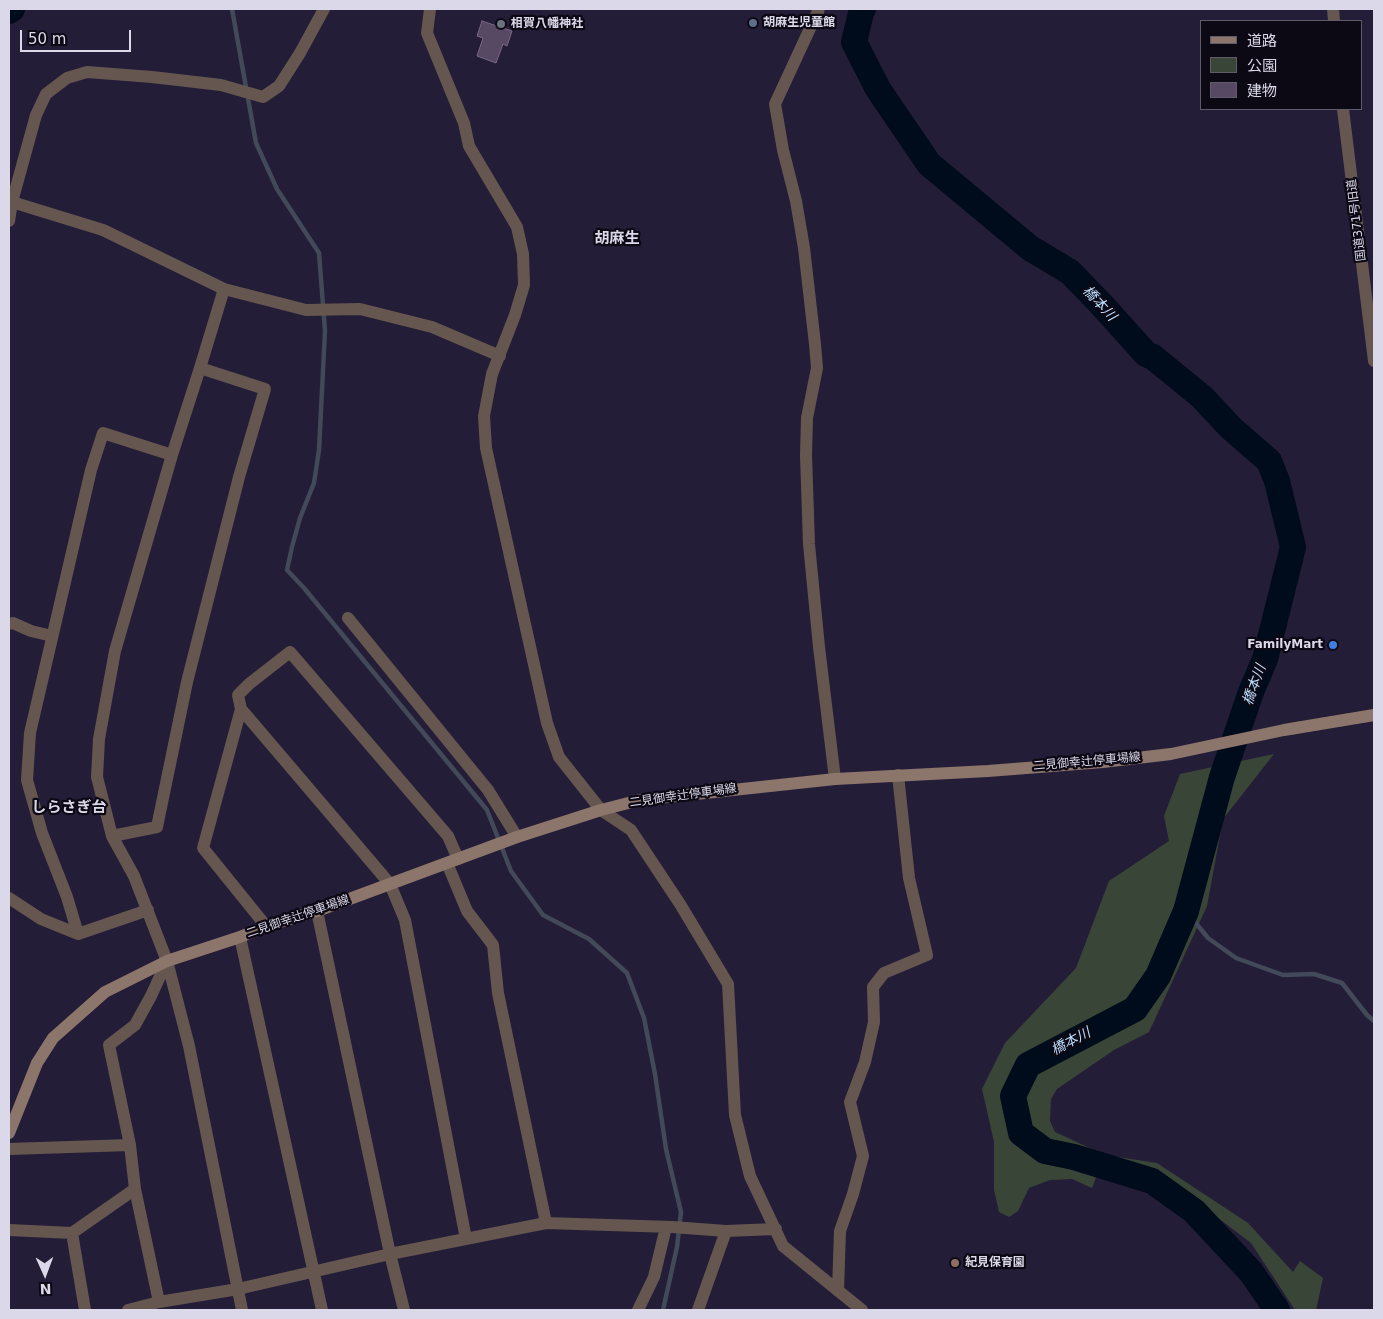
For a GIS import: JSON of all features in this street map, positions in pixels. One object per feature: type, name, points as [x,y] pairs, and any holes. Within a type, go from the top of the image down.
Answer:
[{"type":"main road","name":"二見御幸辻停車場線","points":[[9,1133],[37,1063],[53,1038],[105,992],[167,962],[266,926],[317,911],[515,838],[601,810],[640,800],[835,779],[1056,765],[1171,754],[1284,730],[1374,715]]},
{"type":"street","points":[[9,221],[12,202],[36,114],[46,94],[67,78],[86,72],[152,77],[221,85],[263,97],[279,86],[324,9]]},
{"type":"street","points":[[430,9],[427,33],[464,123],[469,146],[517,227],[523,254],[524,285],[492,374],[484,416],[486,448],[547,723],[559,757],[601,810],[630,830],[680,904],[728,984],[735,1116],[750,1176],[783,1246],[862,1310]]},
{"type":"street","points":[[819,9],[775,104],[783,150],[796,200],[815,344],[817,368],[807,418],[806,455],[810,544],[820,655],[835,779]]},
{"type":"street","name":"国道371号旧道","points":[[1343,110],[1374,361]]},
{"type":"street","points":[[12,202],[103,230],[224,289],[306,310],[360,309],[432,327],[500,356]]},
{"type":"street","points":[[224,289],[172,454],[115,651],[99,739],[97,777],[112,836],[134,876],[167,962],[189,1046],[242,1310]]},
{"type":"street","points":[[112,836],[157,827],[187,682],[239,477],[265,390],[200,368]]},
{"type":"street","points":[[78,934],[67,897],[42,834],[27,780],[30,733],[91,470],[103,433],[172,454]]},
{"type":"street","points":[[348,618],[488,790],[515,838]]},
{"type":"street","points":[[9,624],[14,623],[31,631],[52,636]]},
{"type":"street","points":[[266,926],[203,848],[241,709],[238,695],[290,652],[448,836],[467,911],[493,945],[498,993],[546,1223]]},
{"type":"street","points":[[241,709],[390,884],[405,920],[466,1239]]},
{"type":"street","points":[[838,1291],[840,1231],[853,1194],[863,1156],[850,1102],[865,1062],[874,1022],[872,987],[884,973],[927,955],[909,878],[898,775]]},
{"type":"street","points":[[9,898],[41,919],[78,934],[148,910]]},
{"type":"street","points":[[317,911],[390,1254],[404,1310]]},
{"type":"street","points":[[240,937],[322,1310]]},
{"type":"street","points":[[159,1302],[135,1189],[130,1145],[109,1045],[134,1025],[151,996],[167,962]]},
{"type":"street","points":[[9,1149],[130,1145]]},
{"type":"street","points":[[9,1230],[72,1233],[135,1189]]},
{"type":"street","points":[[128,1310],[159,1302],[238,1289],[390,1254],[546,1223],[721,1230],[776,1229]]},
{"type":"street","points":[[638,1310],[654,1276],[669,1227]]},
{"type":"street","points":[[698,1310],[721,1230]]},
{"type":"street","points":[[72,1233],[85,1310]]},
{"type":"green space","points":[[1274,754],[1223,819],[1207,906],[1149,1032],[1114,1050],[1057,1089],[1051,1099],[1050,1121],[1055,1132],[1105,1155],[1157,1163],[1248,1223],[1293,1272],[1300,1261],[1323,1278],[1316,1310],[1295,1310],[1251,1243],[1176,1186],[1103,1160],[1092,1188],[1072,1179],[1050,1180],[1029,1188],[1018,1211],[1009,1217],[999,1212],[994,1190],[994,1142],[982,1089],[1005,1043],[1076,968],[1109,881],[1169,841],[1164,816],[1180,774]]},
{"type":"building","points":[[482,21],[512,31],[507,46],[503,44],[496,63],[477,56],[483,38],[477,36]]},
{"type":"waterway","points":[[232,9],[256,143],[277,189],[319,253],[325,331],[319,450],[314,483],[300,518],[287,570],[304,588],[487,810],[511,871],[543,915],[589,939],[627,973],[644,1018],[655,1074],[666,1149],[681,1212],[677,1247],[663,1310]]},
{"type":"waterway","name":"橋本川","points":[[863,9],[854,42],[878,89],[929,164],[1030,248],[1070,272],[1146,354],[1153,357],[1202,397],[1231,428],[1269,461],[1277,481],[1293,547],[1265,659],[1251,692],[1222,777],[1186,911],[1158,976],[1135,1009],[1028,1065],[1013,1096],[1021,1133],[1045,1151],[1074,1157],[1152,1181],[1194,1211],[1251,1272],[1277,1310]]},
{"type":"waterway","points":[[1186,911],[1208,938],[1236,958],[1283,975],[1314,974],[1342,983],[1374,1021]]},
{"type":"place","name":"胡麻生児童館","points":[[753,23]]},
{"type":"place","name":"相賀八幡神社","points":[[501,24]]},
{"type":"place","name":"FamilyMart","points":[[1333,645]]},
{"type":"place","name":"紀見保育園","points":[[955,1263]]},
{"type":"district","name":"胡麻生","points":[[617,239]]},
{"type":"district","name":"しらさぎ台","points":[[69,808]]}]
